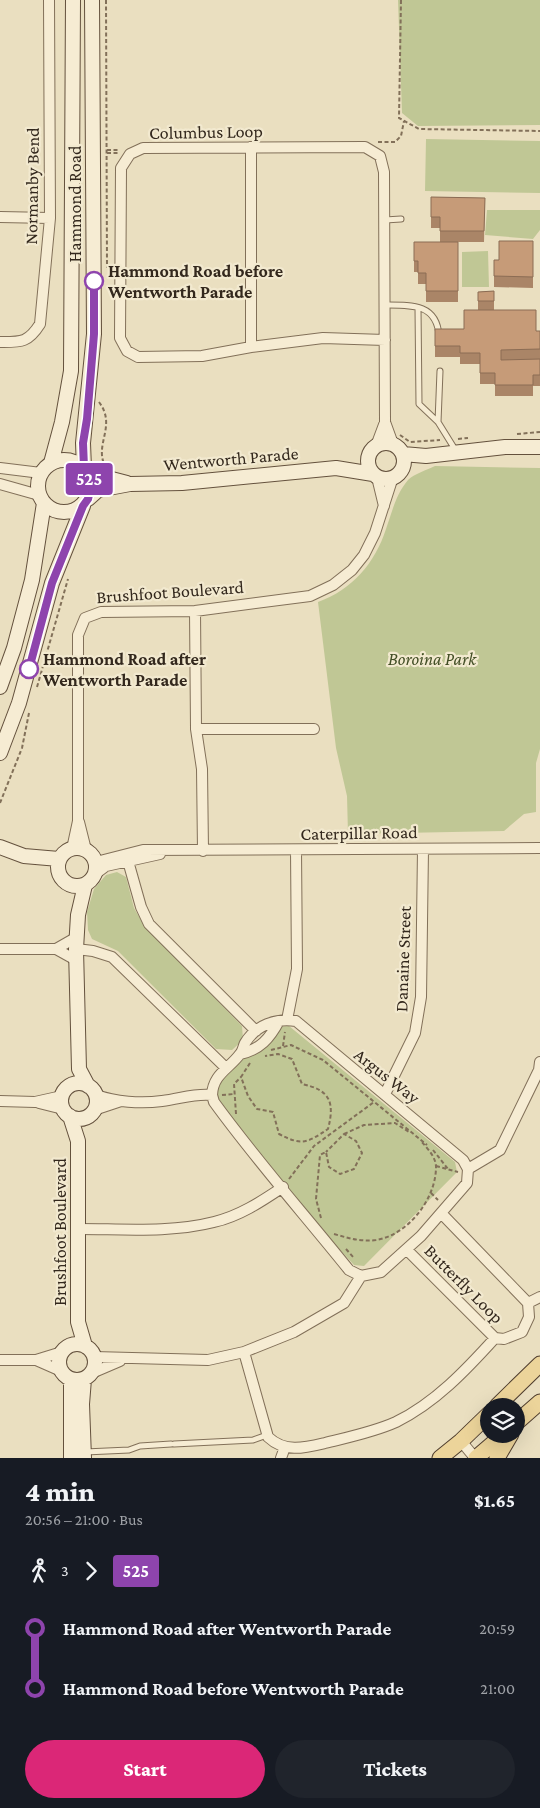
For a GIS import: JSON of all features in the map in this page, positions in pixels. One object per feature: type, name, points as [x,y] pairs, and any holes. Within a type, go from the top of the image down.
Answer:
[{"type":"main road","points":[[505,1398],[540,1364]]},
{"type":"main road","points":[[525,1416],[540,1402]]},
{"type":"main road","points":[[446,1456],[480,1423]]},
{"type":"main road","points":[[475,1458],[493,1443]]},
{"type":"main road","points":[[497,1458],[505,1443]]},
{"type":"street","name":"Normanby Bend","points":[[0,342],[21,342],[32,337],[40,324],[50,218],[49,0]]},
{"type":"street","name":"Hammond Road","points":[[0,687],[14,648],[32,580],[41,499],[38,486],[62,422],[71,371],[73,0]]},
{"type":"street","name":"Hammond Road","points":[[0,754],[20,703],[52,583],[91,486],[86,472],[83,443],[87,419],[94,334],[92,0]]},
{"type":"street","points":[[251,147],[251,347]]},
{"type":"street","name":"Columbus Loop","points":[[385,340],[323,338],[251,347],[202,356],[138,357],[127,351],[120,338],[121,168],[130,154],[143,148],[365,147],[380,156],[384,172],[385,220],[386,306],[385,422],[398,455]]},
{"type":"street","points":[[0,217],[50,218]]},
{"type":"street","name":"Columbus Loop","points":[[373,450],[385,422]]},
{"type":"street","name":"Wentworth Parade","points":[[86,502],[98,490],[130,484],[182,484],[336,468],[375,475],[398,455],[382,443],[373,450],[336,468]]},
{"type":"street","points":[[398,455],[426,456],[453,446],[540,446]]},
{"type":"street","points":[[373,450],[368,465],[375,475]]},
{"type":"street","name":"Brushfoot Boulevard","points":[[72,849],[78,821],[78,635],[85,618],[102,612],[195,611],[289,600],[310,596],[333,585],[352,570],[364,555],[375,534],[398,455]]},
{"type":"street","points":[[0,468],[46,468],[65,459],[75,462],[86,472]]},
{"type":"street","name":"Wentworth Parade","points":[[86,472],[130,484]]},
{"type":"street","name":"Brushfoot Boulevard","points":[[375,475],[384,507]]},
{"type":"street","points":[[0,484],[41,499],[54,511],[63,513],[73,512],[86,502]]},
{"type":"street","points":[[195,611],[196,729],[202,769],[202,851]]},
{"type":"street","points":[[196,729],[314,728]]},
{"type":"street","name":"Brushfoot Boulevard","points":[[78,821],[86,850]]},
{"type":"street","points":[[0,847],[61,872],[76,886],[92,874]]},
{"type":"street","name":"Caterpillar Road","points":[[92,874],[143,850],[540,848]]},
{"type":"street","points":[[66,1102],[79,1069],[78,915],[92,874],[86,850],[72,849],[61,872],[78,915]]},
{"type":"street","name":"Danaine Street","points":[[385,1094],[415,1033],[421,997],[423,849]]},
{"type":"street","points":[[240,1054],[254,1051],[283,1020],[297,969],[296,850]]},
{"type":"street","name":"Caterpillar Road","points":[[92,874],[106,866],[178,851]]},
{"type":"street","points":[[0,857],[61,872]]},
{"type":"street","points":[[128,861],[141,908],[149,924],[256,1031]]},
{"type":"street","points":[[0,949],[56,949],[77,943],[112,957],[226,1068]]},
{"type":"street","points":[[56,949],[74,959],[77,964]]},
{"type":"street","points":[[283,1020],[267,1024],[256,1031],[245,1043],[240,1054],[217,1076],[212,1095],[214,1102],[254,1156],[283,1187],[349,1270],[367,1275],[381,1272],[407,1250],[467,1183],[468,1172],[500,1150],[540,1062]]},
{"type":"street","name":"Argus Way","points":[[283,1020],[296,1021],[338,1058],[385,1094],[463,1160],[468,1172]]},
{"type":"street","points":[[79,1069],[92,1091]]},
{"type":"street","points":[[66,1102],[78,1084],[122,1101],[162,1101],[198,1094],[212,1095]]},
{"type":"street","name":"Brushfoot Boulevard","points":[[78,1142],[91,1113],[92,1091]]},
{"type":"street","points":[[66,1102],[79,1119],[122,1101]]},
{"type":"street","points":[[0,1102],[66,1102]]},
{"type":"street","name":"Brushfoot Boulevard","points":[[66,1102],[78,1142],[78,1322],[85,1346]]},
{"type":"street","points":[[79,1229],[180,1229],[216,1222],[253,1207],[283,1187]]},
{"type":"street","name":"Butterfly Loop","points":[[407,1250],[495,1338],[504,1339],[522,1332],[529,1317],[528,1303],[441,1213]]},
{"type":"street","points":[[0,1360],[36,1360],[66,1349],[85,1346],[94,1357],[126,1360],[208,1360],[244,1352],[294,1332],[344,1303],[367,1275],[414,1234],[427,1227]]},
{"type":"street","points":[[528,1303],[540,1297]]},
{"type":"street","name":"Brushfoot Boulevard","points":[[77,1376],[59,1361],[78,1322]]},
{"type":"street","points":[[244,1352],[268,1436],[275,1444],[298,1449],[362,1434],[396,1422],[436,1396],[467,1369],[495,1338]]},
{"type":"street","points":[[77,1376],[94,1357]]},
{"type":"street","points":[[36,1360],[77,1376],[126,1360]]},
{"type":"street","points":[[77,1376],[82,1404],[80,1456]]},
{"type":"street","points":[[461,1441],[475,1458]]},
{"type":"street","points":[[281,1458],[285,1447]]},
{"type":"lane","points":[[385,220],[400,219]]},
{"type":"lane","points":[[386,306],[409,305],[431,314],[438,322],[439,340]]},
{"type":"lane","points":[[418,308],[419,404],[438,422],[453,446]]},
{"type":"lane","points":[[438,422],[440,371]]},
{"type":"lane","points":[[80,1456],[130,1450],[140,1446],[253,1440],[268,1436]]},
{"type":"path","points":[[401,0],[399,118],[419,129],[540,130]]},
{"type":"path","points":[[513,434],[540,432]]},
{"type":"path","points":[[398,455],[410,442],[453,446],[477,437]]},
{"type":"path","points":[[36,689],[69,574]]},
{"type":"path","points":[[0,803],[22,748],[31,707]]},
{"type":"path","points":[[241,1077],[248,1096],[256,1109],[274,1112],[279,1134],[296,1143],[311,1140],[328,1129],[332,1112],[328,1097],[320,1089],[302,1084],[292,1060],[278,1054],[260,1056],[277,1047],[291,1045],[323,1060],[434,1150],[448,1169]]},
{"type":"path","points":[[237,1116],[234,1101],[234,1084],[249,1064],[255,1060]]},
{"type":"path","points":[[282,1174],[288,1180],[314,1146],[385,1094]]},
{"type":"path","points":[[316,1216],[322,1222],[316,1199],[320,1155],[326,1152],[344,1134],[364,1125],[395,1123],[419,1138],[433,1157],[436,1166],[431,1193],[412,1221],[394,1234],[377,1240],[357,1241],[331,1233],[335,1238]]},
{"type":"path","points":[[326,1152],[329,1167],[340,1174],[354,1169],[362,1153],[356,1141],[344,1134]]},
{"type":"path","points":[[436,1166],[468,1172]]},
{"type":"path","points":[[344,1247],[354,1256],[354,1266],[349,1270]]},
{"type":"green space","points":[[398,0],[540,0],[540,125],[418,126],[402,113]]},
{"type":"green space","points":[[426,139],[540,141],[540,193],[425,191]]},
{"type":"green space","points":[[487,210],[540,210],[540,230],[533,239],[485,235]]},
{"type":"green space","points":[[488,251],[489,287],[462,287],[462,252]]},
{"type":"green space","name":"Boroina Park","points":[[435,466],[540,468],[540,749],[536,763],[536,812],[524,814],[504,831],[348,834],[347,796],[336,748],[318,602],[352,583],[361,574],[376,553],[404,485],[414,476]]},
{"type":"green space","points":[[117,872],[126,877],[134,908],[144,925],[242,1026],[243,1040],[232,1050],[216,1049],[118,951],[92,939],[88,930],[87,912],[94,889],[106,875]]},
{"type":"green space","points":[[289,1026],[455,1162],[457,1172],[364,1266],[354,1265],[310,1217],[228,1115],[216,1094],[216,1086],[274,1027]]},
{"type":"building","points":[[431,197],[485,198],[484,231],[440,231],[440,217],[431,217]]},
{"type":"building","points":[[499,241],[533,241],[533,277],[494,276],[494,260],[499,260]]},
{"type":"building","points":[[414,242],[458,242],[458,291],[426,291],[426,273],[418,273],[418,261],[414,261]]},
{"type":"building","points":[[494,291],[494,301],[478,301],[478,292]]},
{"type":"building","points":[[464,310],[536,310],[536,331],[540,331],[540,349],[501,350],[501,360],[540,359],[540,375],[533,375],[533,385],[495,385],[495,373],[480,373],[480,353],[460,353],[460,346],[435,346],[435,329],[464,329]]},
{"type":"bus line","name":"525","points":[[29,669],[52,583],[83,506],[88,499],[91,486],[88,474],[84,468],[83,443],[87,419],[94,334],[94,281]]},
{"type":"place","name":"Hammond Road before Wentworth Parade","points":[[94,281]]},
{"type":"place","name":"Hammond Road after Wentworth Parade","points":[[29,669]]}]
